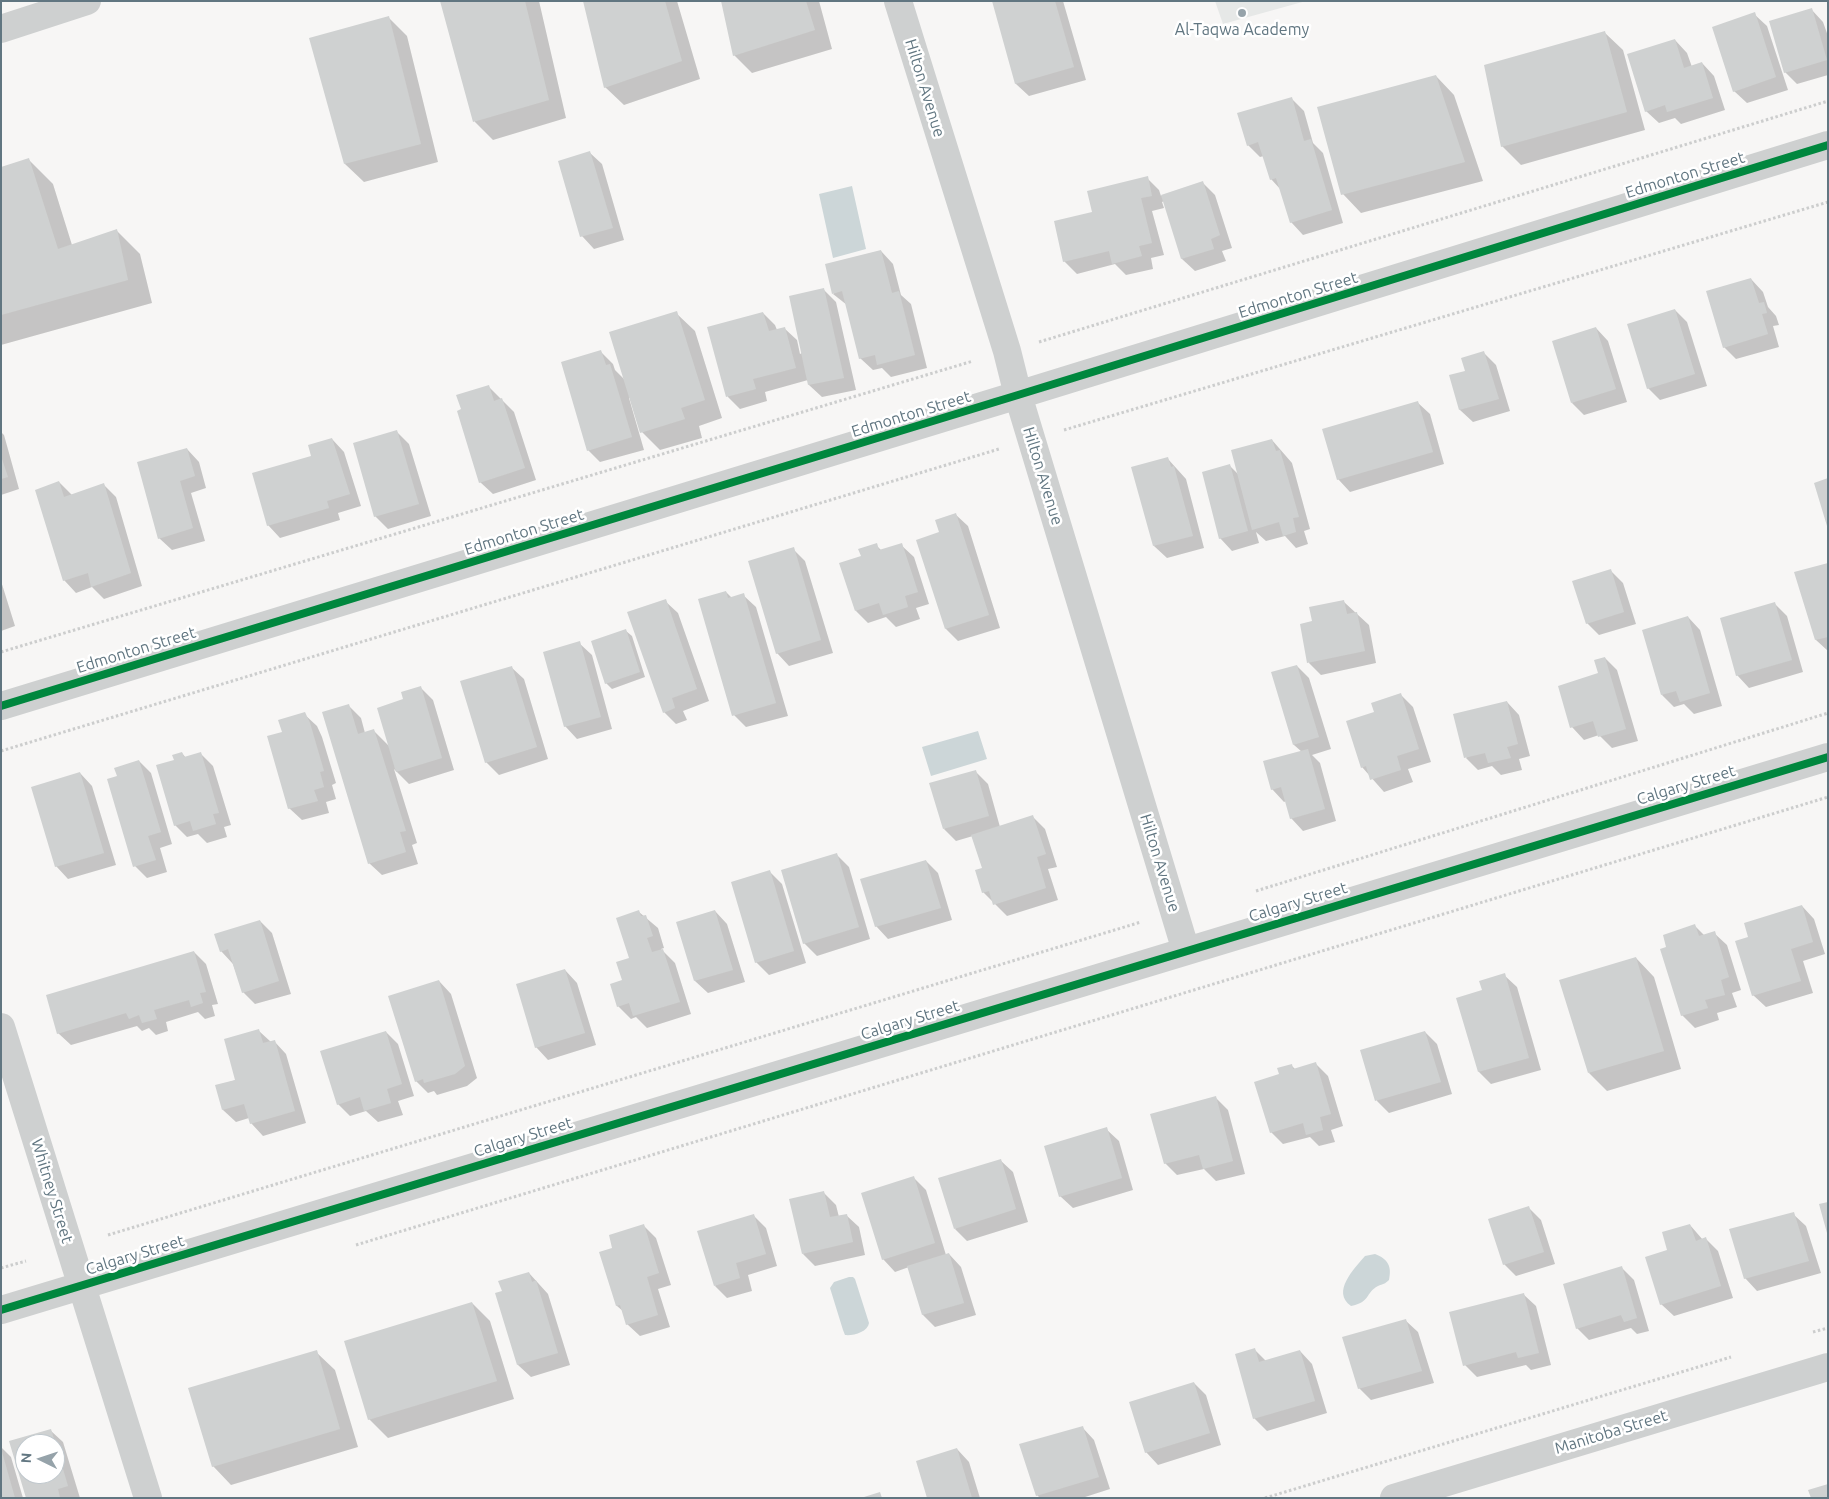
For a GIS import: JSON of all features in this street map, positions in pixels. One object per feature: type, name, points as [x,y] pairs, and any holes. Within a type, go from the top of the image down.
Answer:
[{"type":"street","points":[[1,29],[87,1]]},
{"type":"street","name":"Hilton Avenue","points":[[898,1],[1007,351],[1018,396],[1186,951]]},
{"type":"street","name":"Edmonton Street","points":[[1,706],[1018,396],[1828,145]]},
{"type":"street","name":"Calgary Street","points":[[1,1310],[1828,757]]},
{"type":"street","name":"Whitney Street","points":[[1,1027],[148,1498]]},
{"type":"street","name":"Manitoba Street","points":[[1394,1498],[1828,1367]]},
{"type":"path","points":[[1,652],[1007,351],[1828,101]]},
{"type":"path","points":[[1,751],[1032,439],[1828,202]]},
{"type":"path","points":[[1255,891],[1828,713]]},
{"type":"path","points":[[356,1245],[1828,797]]},
{"type":"path","points":[[108,1235],[1146,920]]},
{"type":"path","points":[[1,1268],[26,1261]]},
{"type":"path","points":[[1809,1334],[1828,1328]]},
{"type":"path","points":[[1265,1498],[1732,1357]]},
{"type":"shaded area","name":"Al-Taqwa Academy","points":[[1215,1],[1306,1],[1223,24]]},
{"type":"shaded area","points":[[852,186],[866,249],[833,258],[819,194]]},
{"type":"shaded area","points":[[978,731],[987,759],[931,776],[922,747]]},
{"type":"shaded area","points":[[1375,1254],[1383,1258],[1388,1264],[1390,1271],[1389,1280],[1374,1289],[1365,1300],[1351,1306],[1345,1300],[1343,1294],[1346,1281],[1365,1256]]},
{"type":"shaded area","points":[[849,1277],[855,1279],[869,1323],[863,1331],[845,1335],[830,1288],[834,1282]]},
{"type":"building","points":[[440,1],[525,1],[549,100],[473,122]]},
{"type":"building","points":[[583,1],[665,1],[682,61],[604,88]]},
{"type":"building","points":[[721,1],[806,1],[815,30],[733,56]]},
{"type":"building","points":[[992,1],[1055,1],[1074,67],[1015,84]]},
{"type":"building","points":[[1812,8],[1827,60],[1784,73],[1769,21]]},
{"type":"building","points":[[1755,12],[1776,77],[1733,92],[1712,27]]},
{"type":"building","points":[[389,16],[421,144],[344,164],[309,38]]},
{"type":"building","points":[[1605,31],[1627,112],[1501,147],[1484,65]]},
{"type":"building","points":[[1675,39],[1684,68],[1702,62],[1713,98],[1667,112],[1665,105],[1645,112],[1627,54]]},
{"type":"building","points":[[1436,75],[1465,162],[1341,195],[1317,107]]},
{"type":"building","points":[[1292,97],[1304,141],[1311,139],[1332,210],[1290,223],[1276,178],[1270,180],[1258,142],[1247,146],[1237,113]]},
{"type":"building","points":[[590,151],[613,228],[580,237],[558,161]]},
{"type":"building","points":[[29,158],[58,249],[117,229],[128,280],[1,315],[1,167]]},
{"type":"building","points":[[1148,176],[1152,196],[1141,198],[1152,243],[1139,246],[1142,256],[1112,264],[1109,251],[1063,262],[1054,221],[1092,212],[1087,191]]},
{"type":"building","points":[[1203,181],[1220,235],[1211,239],[1214,249],[1181,259],[1161,195]]},
{"type":"building","points":[[881,250],[892,293],[899,291],[915,355],[877,365],[875,355],[859,359],[842,291],[832,294],[825,264]]},
{"type":"building","points":[[1751,278],[1759,303],[1764,302],[1767,313],[1762,314],[1768,334],[1723,348],[1706,291]]},
{"type":"building","points":[[824,288],[844,378],[808,385],[789,296]]},
{"type":"building","points":[[1675,309],[1695,374],[1647,389],[1627,324]]},
{"type":"building","points":[[677,311],[705,400],[681,408],[685,419],[640,433],[609,332]]},
{"type":"building","points":[[763,312],[769,331],[785,327],[796,368],[753,379],[756,389],[726,397],[707,327]]},
{"type":"building","points":[[1596,327],[1616,389],[1571,403],[1552,341]]},
{"type":"building","points":[[601,350],[606,365],[610,364],[632,437],[587,451],[561,362]]},
{"type":"building","points":[[1484,351],[1499,399],[1459,410],[1449,375],[1465,371],[1461,358]]},
{"type":"building","points":[[489,385],[494,401],[502,398],[525,468],[479,483],[457,411],[461,409],[456,395]]},
{"type":"building","points":[[1418,401],[1433,452],[1337,480],[1322,429]]},
{"type":"building","points":[[397,430],[419,504],[374,517],[353,443]]},
{"type":"building","points":[[332,438],[350,494],[327,501],[329,508],[267,526],[252,473],[311,456],[308,445]]},
{"type":"building","points":[[1272,439],[1276,451],[1280,450],[1299,517],[1293,518],[1296,532],[1283,536],[1279,522],[1252,530],[1231,450]]},
{"type":"building","points":[[187,448],[195,476],[180,481],[193,528],[158,539],[137,462]]},
{"type":"building","points":[[1,456],[8,477],[1,479]]},
{"type":"building","points":[[1168,457],[1171,467],[1174,466],[1193,536],[1153,546],[1131,467]]},
{"type":"building","points":[[1230,464],[1248,531],[1219,539],[1202,472]]},
{"type":"building","points":[[1828,478],[1828,526],[1827,526],[1814,483]]},
{"type":"building","points":[[59,481],[64,497],[104,483],[131,573],[91,587],[88,573],[63,581],[35,490]]},
{"type":"building","points":[[956,513],[989,615],[945,629],[916,540],[939,532],[935,520]]},
{"type":"building","points":[[877,543],[879,550],[902,543],[918,592],[905,596],[908,607],[883,615],[879,603],[855,611],[839,563],[861,556],[858,549]]},
{"type":"building","points":[[794,547],[821,640],[776,654],[748,561]]},
{"type":"building","points":[[1828,563],[1828,637],[1815,640],[1794,572]]},
{"type":"building","points":[[1611,569],[1624,612],[1586,624],[1572,581]]},
{"type":"building","points":[[726,591],[728,598],[744,593],[776,703],[732,716],[698,599]]},
{"type":"building","points":[[666,599],[697,689],[672,698],[675,708],[663,713],[627,612]]},
{"type":"building","points":[[1344,600],[1347,614],[1357,612],[1365,651],[1307,663],[1300,624],[1312,621],[1309,607]]},
{"type":"building","points":[[1775,602],[1792,660],[1736,676],[1720,618]]},
{"type":"building","points":[[1688,616],[1710,693],[1680,702],[1676,691],[1661,695],[1642,630]]},
{"type":"building","points":[[626,629],[640,672],[605,684],[591,641]]},
{"type":"building","points":[[580,641],[601,717],[564,727],[543,652]]},
{"type":"building","points":[[1605,657],[1626,729],[1598,737],[1593,721],[1570,728],[1558,686],[1598,673],[1594,660]]},
{"type":"building","points":[[1297,665],[1319,737],[1293,745],[1271,672]]},
{"type":"building","points":[[512,666],[537,747],[485,763],[460,681]]},
{"type":"building","points":[[421,686],[442,758],[396,772],[377,708],[403,699],[401,692]]},
{"type":"building","points":[[1401,693],[1419,749],[1397,756],[1401,770],[1370,780],[1366,766],[1361,768],[1346,721],[1374,712],[1371,703]]},
{"type":"building","points":[[1507,701],[1518,744],[1507,747],[1511,758],[1488,763],[1485,753],[1464,758],[1453,714]]},
{"type":"building","points":[[349,704],[358,734],[374,729],[406,831],[400,832],[406,852],[368,864],[322,712]]},
{"type":"building","points":[[305,712],[324,771],[320,772],[324,787],[314,790],[318,801],[288,809],[267,736],[282,732],[278,720]]},
{"type":"building","points":[[1308,749],[1325,809],[1290,819],[1281,787],[1271,790],[1263,761]]},
{"type":"building","points":[[182,752],[184,757],[201,752],[219,813],[213,814],[216,824],[193,831],[190,821],[174,826],[156,765],[174,760],[172,755]]},
{"type":"building","points":[[139,760],[161,832],[148,836],[156,860],[133,867],[107,779],[117,776],[114,768]]},
{"type":"building","points":[[976,770],[989,816],[943,829],[929,783]]},
{"type":"building","points":[[80,772],[104,853],[55,867],[31,787]]},
{"type":"building","points":[[1033,815],[1046,854],[1037,857],[1046,888],[993,905],[989,891],[982,893],[975,870],[982,868],[971,835]]},
{"type":"building","points":[[837,853],[859,927],[803,944],[781,870]]},
{"type":"building","points":[[926,860],[941,908],[875,927],[860,879]]},
{"type":"building","points":[[770,870],[794,951],[755,963],[731,882]]},
{"type":"building","points":[[1802,905],[1813,942],[1791,949],[1801,981],[1752,996],[1735,941],[1748,937],[1744,923]]},
{"type":"building","points":[[639,910],[641,916],[646,915],[653,936],[647,938],[652,952],[663,949],[680,1002],[633,1016],[629,1003],[617,1007],[610,984],[622,980],[616,962],[629,958],[616,918]]},
{"type":"building","points":[[715,910],[733,970],[694,981],[676,922]]},
{"type":"building","points":[[260,920],[279,981],[242,993],[228,949],[220,952],[214,934]]},
{"type":"building","points":[[1695,924],[1699,936],[1715,931],[1729,977],[1721,980],[1725,995],[1705,1000],[1708,1008],[1681,1016],[1660,949],[1666,947],[1663,935]]},
{"type":"building","points":[[194,951],[206,992],[200,993],[203,1003],[191,1007],[189,1000],[154,1010],[157,1019],[142,1023],[139,1015],[129,1019],[126,1013],[57,1034],[46,995]]},
{"type":"building","points":[[1636,957],[1664,1051],[1588,1073],[1559,980]]},
{"type":"building","points":[[565,969],[585,1033],[535,1048],[516,984]]},
{"type":"building","points":[[1505,973],[1529,1058],[1478,1072],[1456,998],[1482,990],[1479,981]]},
{"type":"building","points":[[439,980],[465,1066],[455,1074],[424,1083],[423,1079],[415,1082],[388,996]]},
{"type":"building","points":[[259,1029],[263,1043],[275,1040],[295,1111],[250,1124],[244,1104],[222,1110],[215,1085],[235,1080],[224,1039]]},
{"type":"building","points":[[386,1031],[402,1084],[387,1089],[391,1103],[364,1111],[360,1097],[337,1105],[320,1051]]},
{"type":"building","points":[[1425,1031],[1441,1082],[1375,1101],[1360,1050]]},
{"type":"building","points":[[1316,1062],[1331,1114],[1320,1117],[1323,1130],[1306,1135],[1303,1123],[1270,1133],[1254,1082],[1279,1074],[1277,1068],[1292,1064],[1293,1069]]},
{"type":"building","points":[[1216,1096],[1233,1161],[1203,1169],[1199,1155],[1164,1164],[1150,1114]]},
{"type":"building","points":[[1107,1127],[1122,1178],[1059,1197],[1044,1146]]},
{"type":"building","points":[[1001,1159],[1016,1209],[954,1229],[938,1178]]},
{"type":"building","points":[[914,1176],[935,1243],[882,1260],[861,1193]]},
{"type":"building","points":[[824,1191],[830,1217],[847,1214],[853,1242],[802,1254],[789,1199]]},
{"type":"building","points":[[1828,1202],[1828,1233],[1827,1233],[1819,1204]]},
{"type":"building","points":[[1529,1206],[1544,1252],[1503,1265],[1488,1219]]},
{"type":"building","points":[[1794,1212],[1809,1261],[1744,1279],[1729,1229]]},
{"type":"building","points":[[754,1214],[766,1254],[736,1263],[740,1278],[714,1286],[697,1231]]},
{"type":"building","points":[[644,1224],[659,1273],[647,1277],[658,1315],[626,1325],[620,1305],[616,1306],[599,1252],[612,1248],[609,1235]]},
{"type":"building","points":[[1690,1224],[1696,1241],[1706,1237],[1721,1286],[1660,1305],[1645,1257],[1667,1250],[1662,1232]]},
{"type":"building","points":[[949,1253],[964,1303],[922,1315],[907,1266]]},
{"type":"building","points":[[1622,1266],[1637,1318],[1624,1322],[1621,1315],[1576,1329],[1563,1284]]},
{"type":"building","points":[[529,1272],[532,1282],[536,1280],[558,1353],[517,1365],[495,1293],[502,1291],[498,1281]]},
{"type":"building","points":[[1524,1293],[1539,1353],[1518,1358],[1516,1352],[1463,1366],[1449,1312]]},
{"type":"building","points":[[472,1302],[497,1381],[368,1420],[344,1341]]},
{"type":"building","points":[[1406,1319],[1422,1371],[1358,1389],[1342,1337]]},
{"type":"building","points":[[1255,1348],[1259,1362],[1300,1350],[1315,1401],[1253,1419],[1235,1354]]},
{"type":"building","points":[[317,1350],[340,1429],[212,1467],[188,1388]]},
{"type":"building","points":[[1194,1382],[1210,1433],[1145,1453],[1129,1402]]},
{"type":"building","points":[[1083,1426],[1099,1477],[1036,1496],[1019,1444]]},
{"type":"building","points":[[51,1429],[52,1434],[34,1434]]},
{"type":"building","points":[[15,1439],[15,1461],[9,1441]]},
{"type":"building","points":[[957,1448],[972,1498],[927,1498],[916,1461]]},
{"type":"building","points":[[2,1452],[15,1498],[1,1498]]},
{"type":"building","points":[[65,1476],[68,1486],[58,1489],[60,1498],[26,1498],[22,1484],[65,1484]]},
{"type":"building","points":[[1828,1484],[1828,1498],[1811,1498],[1808,1490]]},
{"type":"building","points":[[880,1492],[882,1498],[864,1498],[864,1497]]},
{"type":"cycle path","points":[[1,706],[1828,145]]},
{"type":"cycle path","points":[[1,1310],[1828,757]]},
{"type":"place","name":"Al-Taqwa Academy","points":[[1242,13]]}]
